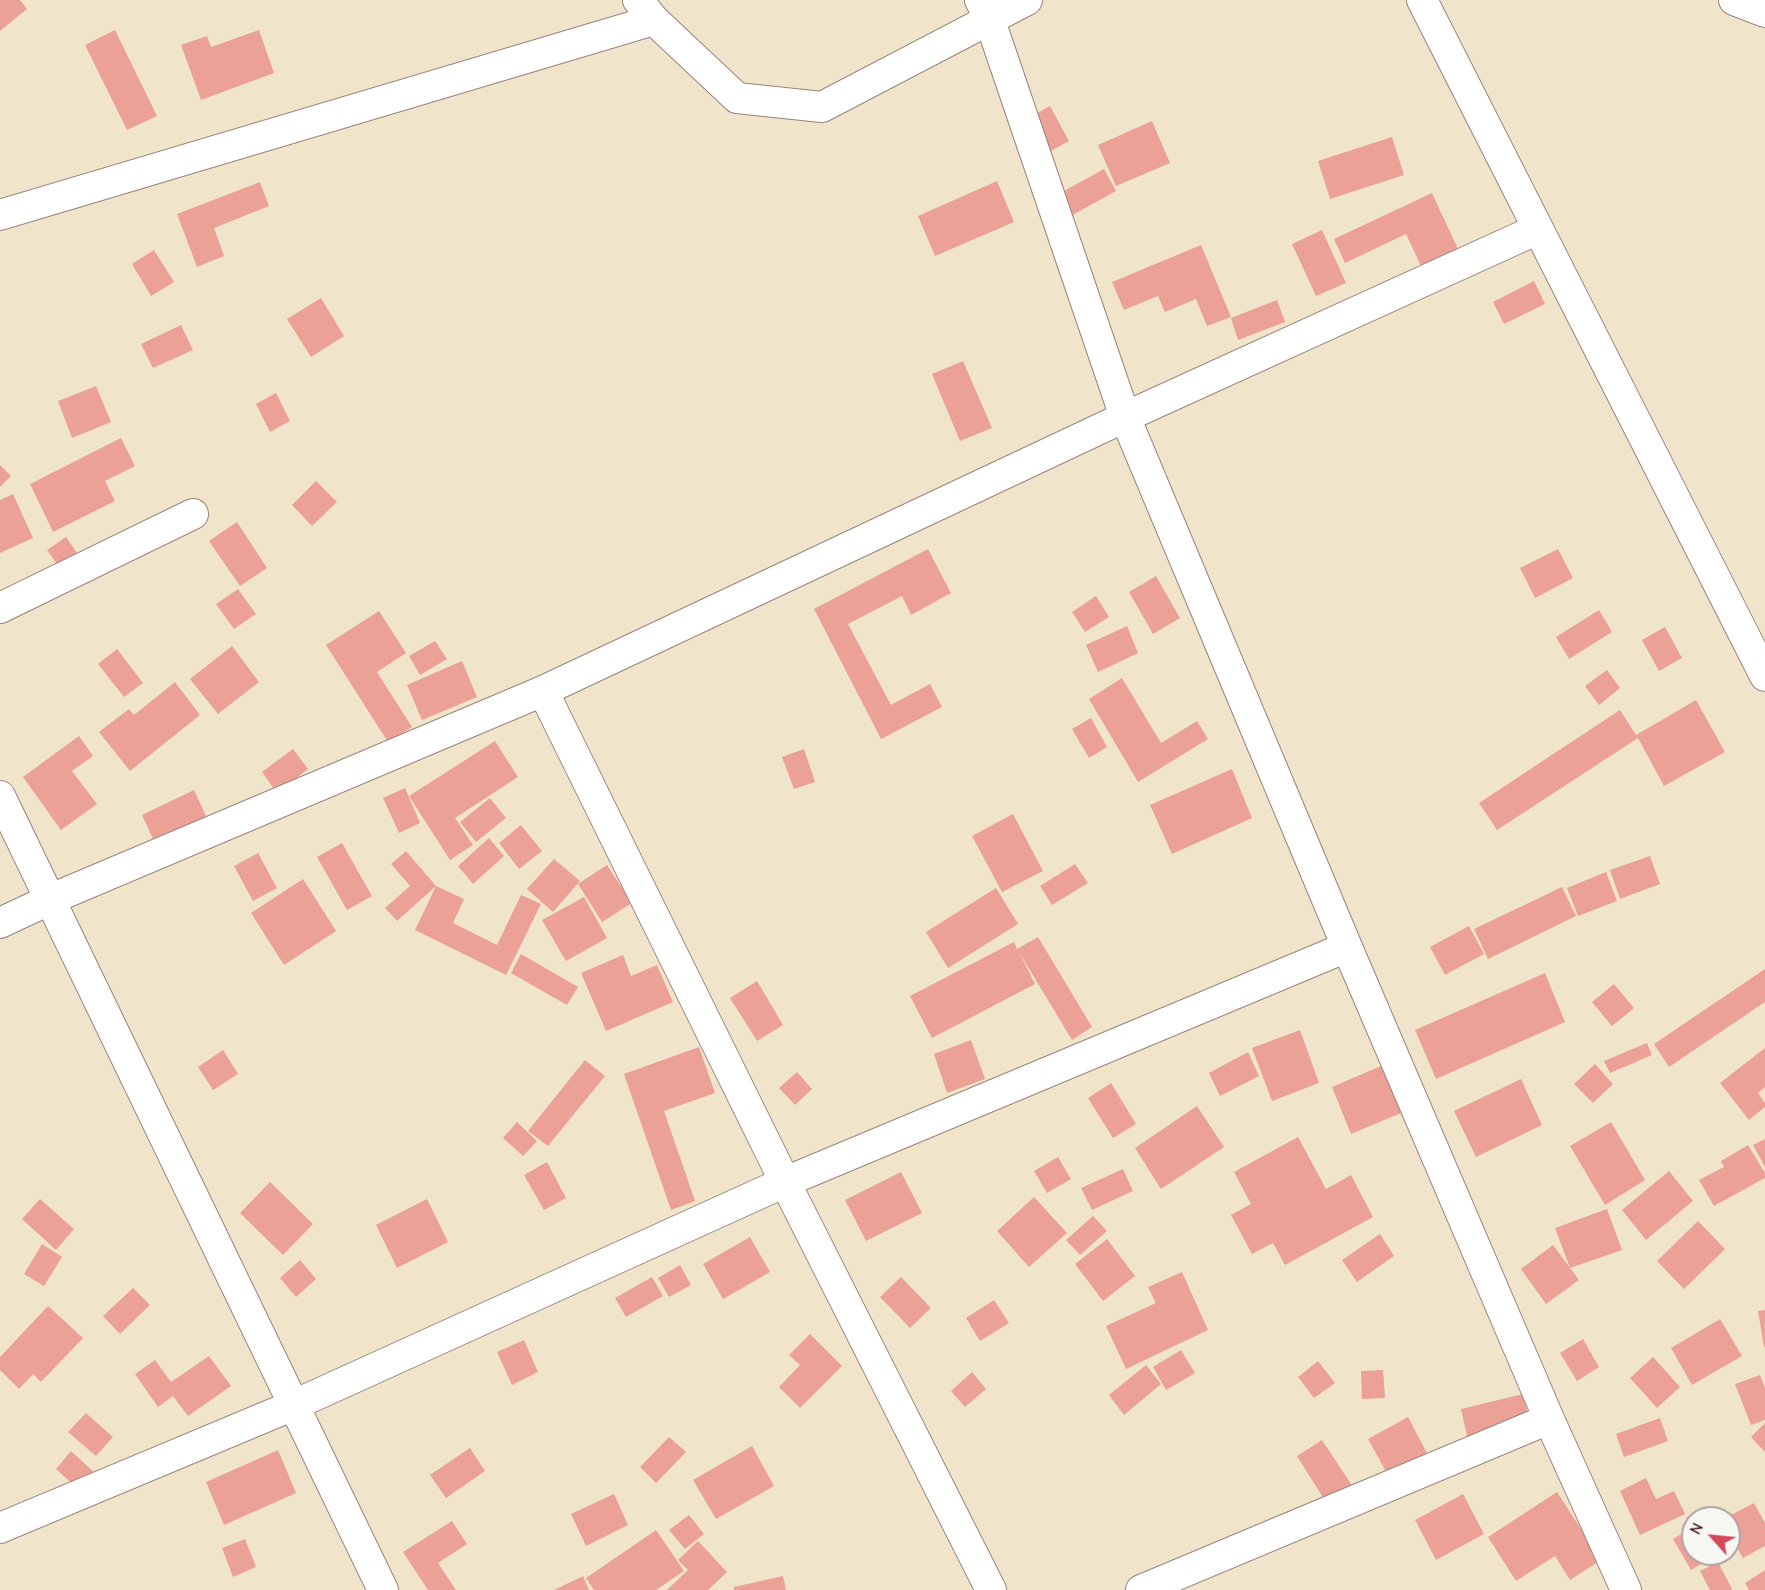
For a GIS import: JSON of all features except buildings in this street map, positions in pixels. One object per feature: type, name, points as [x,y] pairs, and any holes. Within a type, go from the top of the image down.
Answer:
[{"type":"street","points":[[0,215],[646,10],[737,98],[822,107],[985,9],[1027,0]]},
{"type":"street","points":[[1422,0],[1765,676]]},
{"type":"street","points":[[1734,0],[1765,12]]},
{"type":"street","points":[[985,9],[1125,417],[1347,947],[1549,1419],[1626,1590]]},
{"type":"street","points":[[0,923],[51,899],[543,691],[1125,417],[1538,229]]},
{"type":"street","points":[[0,608],[193,514]]},
{"type":"street","points":[[543,691],[785,1182],[991,1590]]},
{"type":"street","points":[[0,796],[383,1590]]},
{"type":"street","points":[[0,1528],[294,1405],[785,1182],[1347,947]]},
{"type":"street","points":[[1141,1590],[1549,1419]]}]
